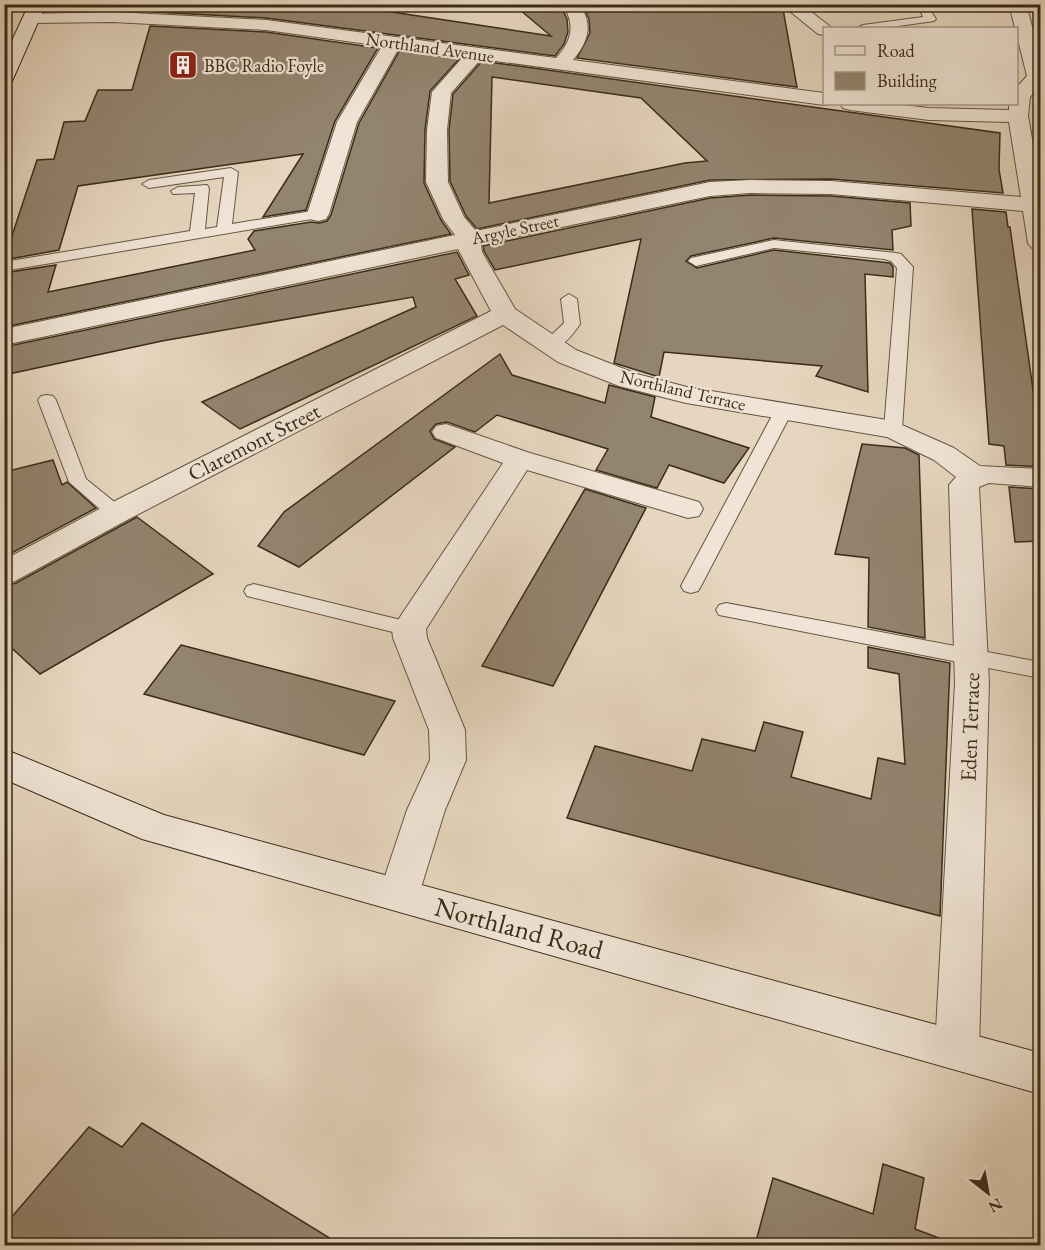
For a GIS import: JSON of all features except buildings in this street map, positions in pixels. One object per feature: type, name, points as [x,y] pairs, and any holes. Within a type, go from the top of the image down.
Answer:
[{"type":"street","points":[[178,20],[189,4]]},
{"type":"street","points":[[559,66],[575,50],[582,26],[576,11],[570,4]]},
{"type":"street","points":[[789,4],[823,29]]},
{"type":"street","points":[[1017,4],[1039,77],[1020,96],[1018,116],[1035,182],[1033,205],[1041,243]]},
{"type":"street","points":[[266,25],[287,8]]},
{"type":"street","points":[[4,80],[35,11]]},
{"type":"street","name":"Northland Avenue","points":[[35,11],[266,25],[559,66],[823,99]]},
{"type":"street","points":[[318,214],[347,122],[393,42]]},
{"type":"street","name":"Northland Terrace","points":[[476,53],[442,92],[437,130],[437,182],[454,219],[469,238],[470,252],[505,314],[549,346],[567,356],[628,380],[686,395],[893,429],[944,454],[974,476]]},
{"type":"street","points":[[858,105],[929,114],[1018,116]]},
{"type":"street","name":"Argyle Street","points":[[4,337],[672,196],[747,186],[842,189],[1033,205]]},
{"type":"street","name":"Claremont Street","points":[[4,574],[116,513],[505,314]]},
{"type":"street","points":[[446,432],[520,459],[688,509]]},
{"type":"street","points":[[399,894],[426,810],[448,760],[447,730],[410,638],[409,629],[520,459]]},
{"type":"street","points":[[974,476],[990,474],[1041,478]]},
{"type":"street","name":"Eden Terrace","points":[[957,1049],[971,656],[964,485],[974,476]]},
{"type":"street","name":"Northland Road","points":[[4,763],[156,828],[1041,1074]]},
{"type":"lane","points":[[870,27],[930,19],[922,6]]},
{"type":"lane","points":[[197,234],[202,188],[147,190],[231,172],[224,230]]},
{"type":"lane","points":[[4,267],[318,214]]},
{"type":"lane","points":[[696,261],[774,244],[884,255],[896,257],[902,261],[905,267],[904,292],[893,429]]},
{"type":"lane","points":[[549,346],[572,324],[569,299]]},
{"type":"lane","points":[[46,400],[78,482],[116,513]]},
{"type":"lane","points":[[691,586],[783,412]]},
{"type":"lane","points":[[254,591],[409,629]]},
{"type":"lane","points":[[726,610],[1041,670]]},
{"type":"place","name":"BBC Radio Foyle","points":[[183,65]]}]
